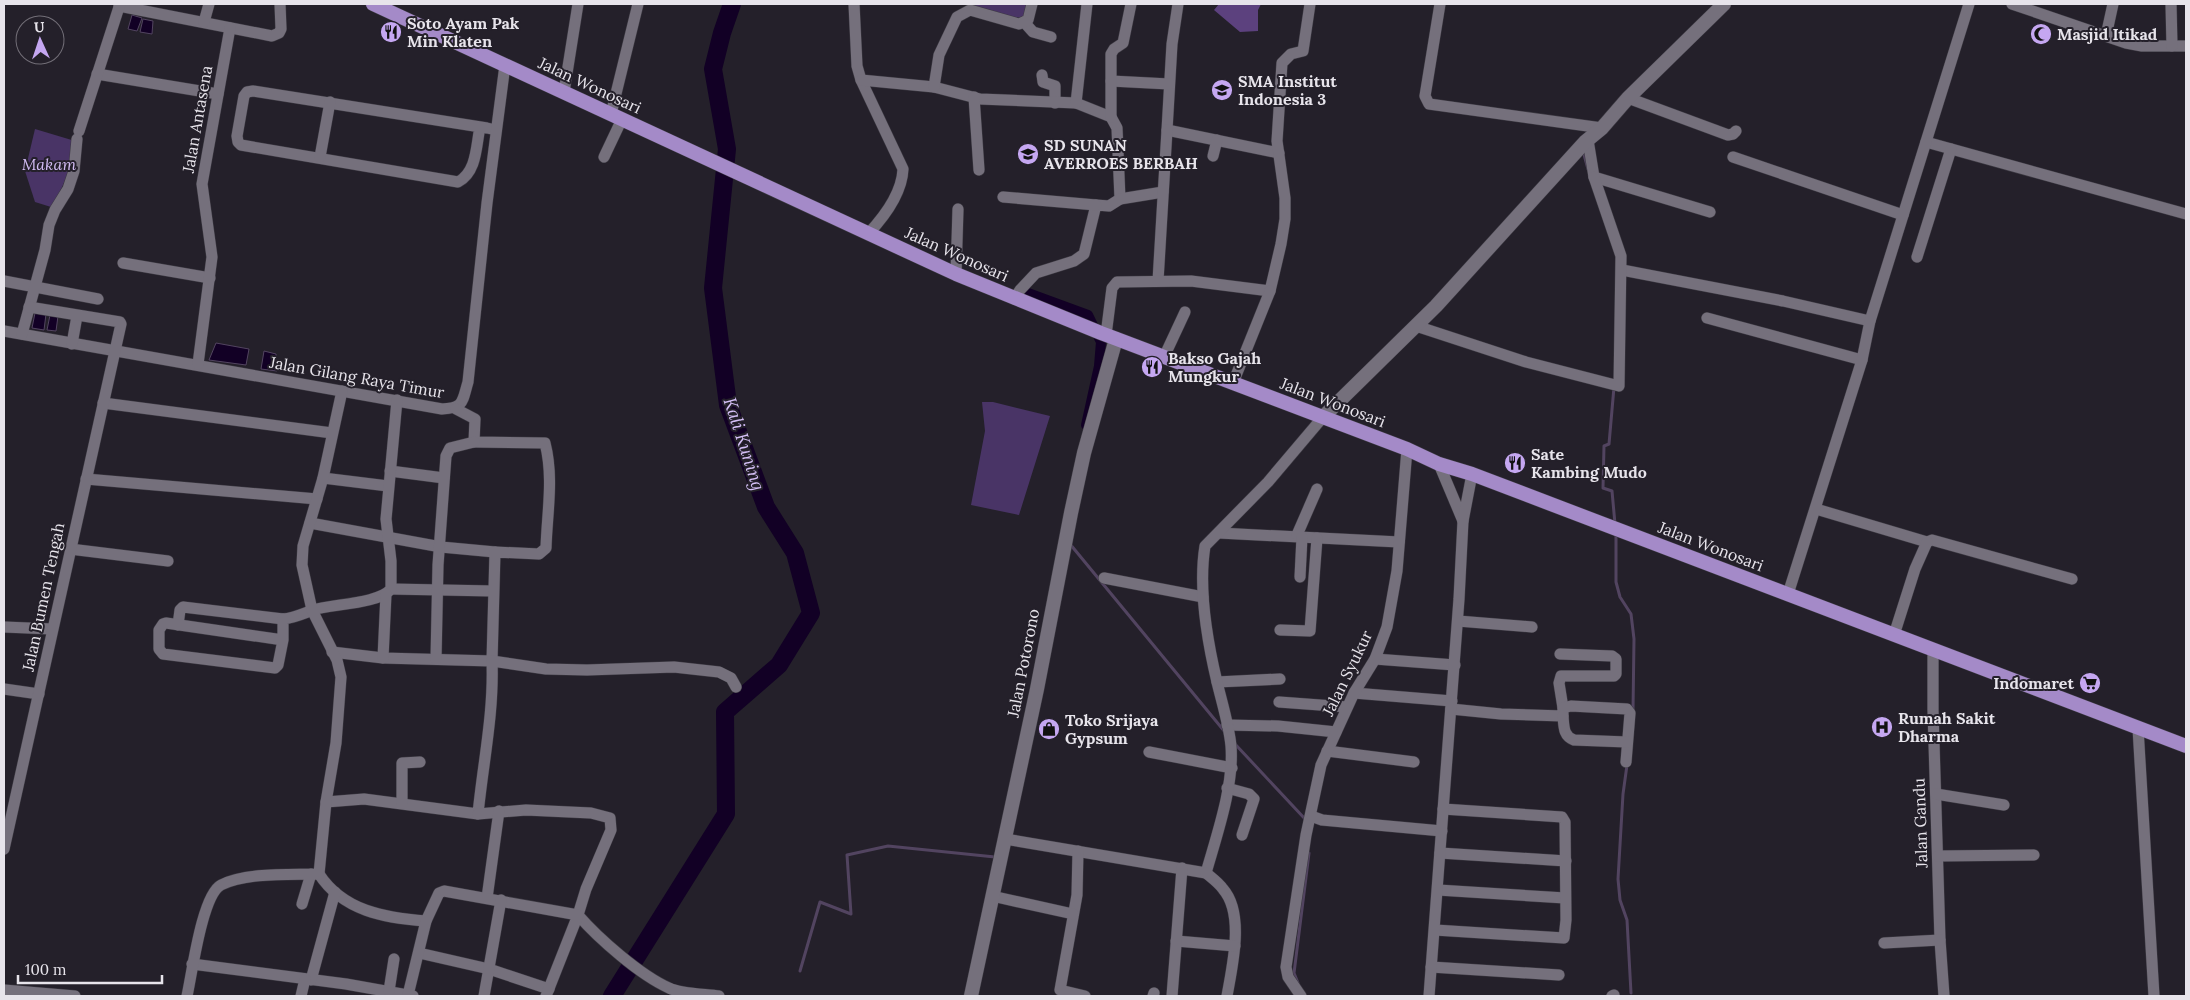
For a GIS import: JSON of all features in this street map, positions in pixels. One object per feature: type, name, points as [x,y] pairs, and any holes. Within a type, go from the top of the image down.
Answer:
[{"type":"highway","name":"Jalan Wonosari","points":[[374,4],[868,234],[1014,299],[1407,449],[1439,464],[1472,474],[1610,526],[2186,746]]},
{"type":"street","points":[[204,22],[209,4]]},
{"type":"street","points":[[22,334],[45,250],[49,225],[55,210],[68,189],[74,171],[78,135],[119,5],[272,36],[281,29],[280,4]]},
{"type":"street","points":[[564,92],[578,4]]},
{"type":"street","points":[[604,157],[616,116],[638,4]]},
{"type":"street","points":[[854,4],[857,66],[861,80],[903,169],[903,178],[889,207],[868,234]]},
{"type":"street","points":[[934,87],[940,55],[957,17],[970,10],[1019,24],[1028,20],[1032,4]]},
{"type":"street","points":[[1076,103],[1087,4]]},
{"type":"street","points":[[1120,199],[1117,128],[1111,117],[1112,81],[1110,54],[1123,43],[1131,4]]},
{"type":"street","points":[[1158,281],[1169,84],[1178,4]]},
{"type":"street","points":[[1234,383],[1270,291],[1285,219],[1285,198],[1277,141],[1282,63],[1291,54],[1303,51],[1310,4]]},
{"type":"street","points":[[1440,4],[1425,96],[1429,104],[1602,128]]},
{"type":"street","points":[[1206,873],[1232,768],[1231,744],[1217,682],[1202,597],[1202,561],[1208,540],[1219,533],[1268,482],[1323,417],[1416,326],[1628,98],[1724,4]]},
{"type":"street","points":[[1788,594],[1862,360],[1870,321],[1970,4]]},
{"type":"street","points":[[2012,4],[2032,7],[2106,36],[2142,46],[2186,46]]},
{"type":"street","points":[[2106,36],[2113,4]]},
{"type":"street","points":[[2171,4],[2172,46]]},
{"type":"street","points":[[1024,22],[1033,32],[1051,38]]},
{"type":"street","name":"Jalan Antasena","points":[[198,364],[212,257],[202,184],[230,28]]},
{"type":"street","name":"Jalan Gilang Raya Timur","points":[[4,331],[198,364],[442,409],[456,409],[461,405],[468,382],[505,65]]},
{"type":"street","points":[[98,74],[218,94]]},
{"type":"street","points":[[1042,76],[1043,82],[1055,86],[1055,103]]},
{"type":"street","points":[[861,80],[934,87],[974,97],[1076,103],[1111,117]]},
{"type":"street","points":[[1112,81],[1169,84]]},
{"type":"street","points":[[480,127],[472,170],[466,178],[458,182],[241,145],[237,136],[244,96],[247,92],[253,91],[330,102],[480,127],[496,130]]},
{"type":"street","points":[[974,97],[979,170]]},
{"type":"street","points":[[1628,98],[1728,134],[1733,134],[1736,131]]},
{"type":"street","points":[[320,157],[330,102]]},
{"type":"street","points":[[1167,130],[1279,153]]},
{"type":"street","points":[[1213,156],[1217,140]]},
{"type":"street","points":[[1416,326],[1526,362],[1612,386],[1619,386],[1621,256],[1594,177],[1588,140]]},
{"type":"street","points":[[1926,142],[2186,214]]},
{"type":"street","points":[[1916,258],[1951,148]]},
{"type":"street","points":[[1733,157],[1903,215]]},
{"type":"street","points":[[1594,177],[1710,212]]},
{"type":"street","points":[[1003,197],[1109,206],[1120,199],[1164,192]]},
{"type":"street","points":[[1014,299],[1023,286],[1036,273],[1074,261],[1084,254],[1096,205]]},
{"type":"street","points":[[956,274],[958,209]]},
{"type":"street","points":[[123,263],[210,278]]},
{"type":"street","points":[[1622,270],[1782,301],[1870,321]]},
{"type":"street","points":[[4,281],[98,299]]},
{"type":"street","points":[[1103,334],[1114,284],[1117,282],[1191,282],[1270,291]]},
{"type":"street","points":[[29,307],[77,316],[72,344]]},
{"type":"street","points":[[1164,357],[1185,312]]},
{"type":"street","name":"Jalan Bumen Tengah","points":[[4,849],[114,351],[121,327],[120,322],[77,316]]},
{"type":"street","points":[[1707,318],[1862,360]]},
{"type":"street","name":"Jalan Potorono","points":[[971,996],[1084,453],[1103,334]]},
{"type":"street","points":[[302,904],[315,874],[336,742],[341,677],[332,652],[312,610],[302,565],[303,546],[323,478],[342,391]]},
{"type":"street","points":[[383,658],[391,561],[386,518],[397,400]]},
{"type":"street","points":[[103,403],[332,433]]},
{"type":"street","points":[[456,409],[475,418],[474,442]]},
{"type":"street","points":[[310,523],[441,547],[539,554],[544,552],[546,548],[551,481],[550,463],[545,444],[474,442],[454,446],[446,452],[441,547],[437,590],[436,659]]},
{"type":"street","name":"Jalan Syukur","points":[[1301,996],[1288,977],[1286,967],[1306,835],[1321,764],[1347,706],[1375,659],[1387,627],[1392,603],[1399,542],[1407,449]]},
{"type":"street","points":[[1439,464],[1463,521]]},
{"type":"street","points":[[390,471],[444,478]]},
{"type":"street","points":[[1429,996],[1455,665],[1463,521],[1472,474]]},
{"type":"street","points":[[323,478],[388,486]]},
{"type":"street","points":[[86,479],[317,499]]},
{"type":"street","points":[[1300,577],[1300,536],[1317,489]]},
{"type":"street","points":[[1816,508],[1928,542],[1932,540],[2072,579]]},
{"type":"street","points":[[1219,533],[1399,542]]},
{"type":"street","points":[[1280,630],[1308,632],[1310,630],[1317,538]]},
{"type":"street","points":[[1894,635],[1915,569],[1928,542]]},
{"type":"street","points":[[70,549],[168,561]]},
{"type":"street","points":[[478,814],[493,682],[495,552]]},
{"type":"street","points":[[1104,578],[1202,597]]},
{"type":"street","points":[[178,625],[180,610],[183,607],[283,619],[295,618],[312,610],[388,591],[493,591]]},
{"type":"street","points":[[283,619],[283,640],[278,665],[275,668],[161,652],[159,649],[160,626],[166,623],[283,640]]},
{"type":"street","points":[[1458,620],[1532,627]]},
{"type":"street","points":[[4,627],[52,629]]},
{"type":"street","name":"Jalan Gandu","points":[[1933,650],[1932,682],[1940,940],[1944,996]]},
{"type":"street","points":[[332,652],[383,658],[492,661],[546,669],[579,670],[674,667],[719,672],[731,678],[736,687]]},
{"type":"street","points":[[1560,654],[1612,656],[1616,658],[1614,676],[1561,676],[1558,683],[1565,734],[1568,738],[1574,740],[1627,742]]},
{"type":"street","points":[[1375,659],[1455,665]]},
{"type":"street","points":[[1217,682],[1280,679]]},
{"type":"street","points":[[4,689],[39,694]]},
{"type":"street","points":[[1354,693],[1452,705],[1501,714],[1563,712],[1571,706],[1629,710],[1626,762]]},
{"type":"street","points":[[1279,702],[1347,706]]},
{"type":"street","points":[[1227,728],[1278,726],[1336,732]]},
{"type":"street","points":[[2138,728],[2154,996]]},
{"type":"street","points":[[1327,751],[1414,762]]},
{"type":"street","points":[[1149,752],[1232,768]]},
{"type":"street","points":[[402,803],[402,763],[420,762]]},
{"type":"street","points":[[1227,788],[1249,794],[1254,799],[1242,835]]},
{"type":"street","points":[[1936,794],[2004,805]]},
{"type":"street","points":[[326,802],[364,799],[402,803],[428,809],[478,814],[526,810],[591,813],[610,818],[611,830],[586,889],[578,915],[547,992],[489,969],[419,953]]},
{"type":"street","points":[[1435,930],[1564,938],[1566,920],[1565,822],[1562,817],[1444,809]]},
{"type":"street","points":[[487,898],[499,811]]},
{"type":"street","points":[[1311,817],[1322,820],[1442,831]]},
{"type":"street","points":[[1005,839],[1206,873],[1224,890],[1230,901],[1233,915],[1235,946],[1227,996]]},
{"type":"street","points":[[1078,852],[1077,895],[1059,993],[1085,996]]},
{"type":"street","points":[[1440,853],[1566,861]]},
{"type":"street","points":[[1938,856],[2034,855]]},
{"type":"street","points":[[1172,996],[1182,868]]},
{"type":"street","points":[[187,996],[192,964],[206,910],[216,889],[221,885],[241,879],[276,875],[315,874],[335,892],[360,909],[377,915],[426,921]]},
{"type":"street","points":[[1438,890],[1565,898]]},
{"type":"street","points":[[401,994],[419,953],[426,921],[439,893],[444,891],[578,915],[626,959],[669,993],[719,996]]},
{"type":"street","points":[[301,996],[335,892]]},
{"type":"street","points":[[992,896],[1072,914]]},
{"type":"street","points":[[484,996],[501,900]]},
{"type":"street","points":[[1884,942],[1940,940]]},
{"type":"street","points":[[1176,941],[1235,946]]},
{"type":"street","points":[[394,959],[401,994]]},
{"type":"street","points":[[192,964],[308,979],[401,994]]},
{"type":"street","points":[[1431,967],[1559,975]]},
{"type":"street","points":[[4,990],[75,996]]},
{"type":"green space","points":[[974,4],[1027,4],[1025,19],[973,9]]},
{"type":"green space","name":"Makam","points":[[35,129],[75,141],[67,176],[51,207],[35,202],[25,171]]},
{"type":"green space","points":[[982,402],[993,402],[1050,416],[1019,515],[971,505],[985,431]]},
{"type":"shaded area","points":[[1219,4],[1261,4],[1258,10],[1258,31],[1240,32],[1214,10]]},
{"type":"shaded area","points":[[132,15],[142,18],[137,31],[128,29]]},
{"type":"shaded area","points":[[143,19],[153,21],[152,34],[140,32]]},
{"type":"shaded area","points":[[35,313],[46,314],[44,330],[32,328]]},
{"type":"shaded area","points":[[50,315],[58,316],[56,331],[47,330]]},
{"type":"shaded area","points":[[216,343],[249,349],[246,365],[209,360]]},
{"type":"shaded area","points":[[264,351],[276,354],[277,371],[261,369]]},
{"type":"waterway","name":"Kali Kuning","points":[[612,996],[726,814],[725,712],[779,665],[811,613],[795,553],[766,507],[728,405],[713,288],[727,149],[713,69],[732,4]]},
{"type":"waterway","points":[[1583,151],[1588,169]]},
{"type":"waterway","points":[[1028,293],[1088,315],[1101,342],[1099,366],[1086,425]]},
{"type":"waterway","points":[[1614,387],[1609,444],[1604,446],[1603,488],[1612,491],[1615,524]]},
{"type":"waterway","points":[[1616,533],[1616,582],[1620,597],[1631,614],[1634,639],[1633,710]]},
{"type":"waterway","points":[[1070,544],[1225,732]]},
{"type":"waterway","points":[[1235,744],[1306,820]]},
{"type":"waterway","points":[[1627,765],[1623,794],[1618,879],[1620,900],[1627,920],[1631,993]]},
{"type":"waterway","points":[[800,971],[820,902],[851,914],[847,855],[888,846],[995,857]]},
{"type":"waterway","points":[[1298,983],[1294,973],[1309,853]]},
{"type":"place","name":"Soto Ayam Pak Min Klaten","points":[[391,32]]},
{"type":"place","name":"Masjid Itikad","points":[[2041,34]]},
{"type":"place","name":"SMA Institut Indonesia 3","points":[[1222,90]]},
{"type":"place","name":"SD SUNAN AVERROES BERBAH","points":[[1028,154]]},
{"type":"place","name":"Bakso Gajah Mungkur","points":[[1152,367]]},
{"type":"place","name":"Sate Kambing Mudo","points":[[1515,463]]},
{"type":"place","name":"Indomaret","points":[[2090,683]]},
{"type":"place","name":"Rumah Sakit Dharma","points":[[1882,727]]},
{"type":"place","name":"Toko Srijaya Gypsum","points":[[1049,729]]}]
